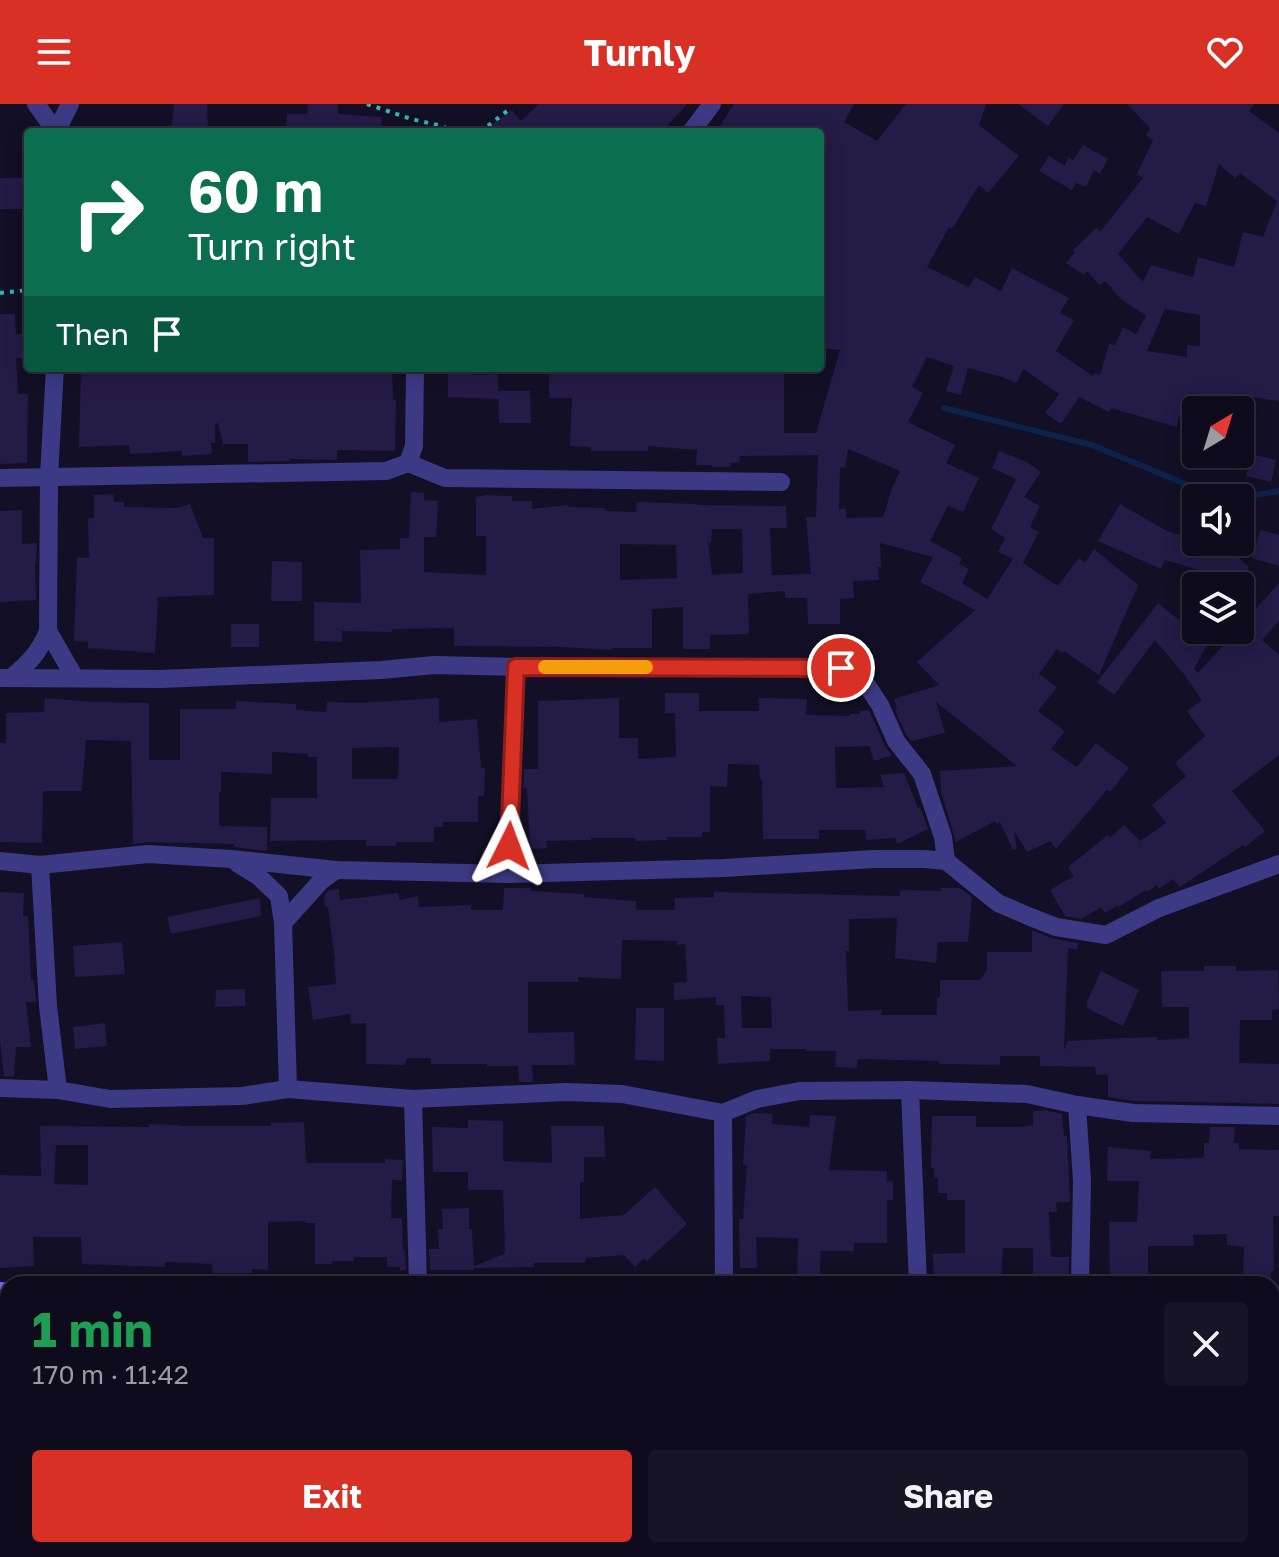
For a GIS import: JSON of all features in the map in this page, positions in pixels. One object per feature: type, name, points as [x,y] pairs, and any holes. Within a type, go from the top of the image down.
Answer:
[{"type":"street","points":[[36,104],[53,128]]},
{"type":"street","points":[[58,128],[70,104]]},
{"type":"street","points":[[694,128],[712,104]]},
{"type":"street","points":[[6,678],[28,664],[42,647],[48,631],[49,476],[55,372]]},
{"type":"street","points":[[408,463],[414,446],[415,372]]},
{"type":"street","points":[[0,478],[386,471],[408,463],[445,478],[781,482]]},
{"type":"street","points":[[48,631],[75,678]]},
{"type":"street","points":[[6,678],[161,679],[434,665],[841,668],[864,681],[880,705],[896,741],[922,774],[943,837],[946,861]]},
{"type":"street","points":[[508,874],[516,667]]},
{"type":"street","points":[[0,861],[40,865],[148,854],[336,870],[508,874],[924,859],[946,861],[998,903],[1056,927],[1106,935],[1159,908],[1279,864]]},
{"type":"street","points":[[231,859],[258,876],[279,896],[283,923],[288,1089]]},
{"type":"street","points":[[40,865],[48,1006],[58,1090]]},
{"type":"street","points":[[283,923],[321,881],[336,870]]},
{"type":"street","points":[[0,1088],[58,1090],[110,1099],[242,1096],[288,1089],[413,1099],[566,1092],[622,1094],[723,1113],[757,1099],[800,1091],[910,1090],[1027,1094],[1133,1113],[1279,1116]]},
{"type":"street","points":[[910,1090],[918,1276]]},
{"type":"street","points":[[413,1099],[418,1276]]},
{"type":"street","points":[[1077,1105],[1082,1181],[1080,1276]]},
{"type":"street","points":[[723,1113],[724,1276]]},
{"type":"path","points":[[367,104],[446,128]]},
{"type":"path","points":[[485,128],[511,108]]},
{"type":"path","points":[[0,293],[24,290]]},
{"type":"building","points":[[174,104],[207,104],[208,128],[171,128]]},
{"type":"building","points":[[308,104],[338,104],[338,114],[382,117],[381,128],[286,128],[287,114],[307,114]]},
{"type":"building","points":[[539,104],[687,104],[666,128],[487,128],[512,110],[521,121]]},
{"type":"building","points":[[734,104],[854,104],[844,122],[877,141],[906,104],[986,104],[979,125],[1019,156],[988,193],[979,185],[952,229],[949,227],[927,267],[969,287],[975,277],[1001,291],[1012,268],[1069,298],[1060,313],[1074,320],[1056,351],[1093,376],[1095,373],[1100,375],[1109,344],[1115,345],[1123,327],[1136,334],[1146,316],[1121,299],[1105,281],[1099,285],[1087,271],[1084,275],[1066,263],[1075,252],[1073,250],[1096,228],[1100,232],[1143,178],[1137,174],[1153,140],[1146,135],[1150,128],[1127,104],[1254,104],[1249,111],[1279,133],[1279,401],[1254,396],[1182,396],[1182,416],[1179,416],[1177,427],[1111,408],[1109,412],[1079,397],[1061,424],[1045,413],[1059,394],[1023,369],[1017,383],[968,368],[961,395],[946,391],[954,366],[927,357],[912,387],[923,393],[908,422],[955,445],[946,463],[979,478],[963,512],[948,506],[930,541],[962,558],[959,564],[969,569],[962,583],[987,599],[1013,559],[998,552],[1005,538],[991,529],[1016,479],[992,468],[999,451],[1027,462],[1041,472],[1024,497],[1040,506],[1030,527],[1039,532],[1023,563],[1058,586],[1079,558],[1085,563],[1094,549],[1138,585],[1099,675],[1057,649],[1039,674],[1057,687],[1038,711],[1065,731],[1051,749],[1077,767],[1096,743],[1129,768],[1056,849],[1050,841],[1027,852],[1014,831],[1017,849],[1013,850],[1000,822],[996,824],[995,821],[956,842],[941,792],[940,771],[1017,766],[936,702],[945,733],[911,741],[895,710],[894,699],[939,685],[917,662],[975,610],[920,582],[933,557],[880,543],[879,580],[853,581],[854,598],[840,599],[840,624],[808,624],[807,598],[785,598],[785,591],[748,594],[749,634],[710,635],[710,649],[683,649],[683,607],[652,609],[652,648],[612,650],[454,646],[454,628],[342,631],[342,642],[314,641],[314,602],[361,603],[360,550],[400,549],[400,538],[409,538],[411,492],[424,493],[424,500],[438,501],[436,537],[424,537],[424,572],[486,575],[486,536],[476,536],[476,497],[486,495],[512,496],[512,501],[532,501],[532,509],[568,505],[636,512],[637,502],[786,506],[787,528],[770,528],[772,575],[811,574],[806,517],[816,517],[818,455],[739,456],[740,462],[730,463],[730,467],[712,467],[696,465],[697,450],[648,446],[648,451],[591,451],[591,447],[570,446],[572,398],[549,398],[549,372],[784,372],[784,433],[816,433],[840,350],[824,348],[824,292],[827,285],[824,283],[824,128],[719,128]],"holes":[[[1219,164],[1235,178],[1240,173],[1277,201],[1263,237],[1243,232],[1234,267],[1198,257],[1193,277],[1151,265],[1143,282],[1118,254],[1147,217],[1179,234],[1195,203],[1206,206]],[[1165,309],[1200,315],[1200,346],[1187,345],[1187,357],[1147,351]],[[848,449],[900,471],[883,517],[846,518],[846,509],[839,509],[840,467],[845,468]],[[712,529],[742,529],[743,573],[712,575],[708,542],[711,543]],[[620,544],[676,545],[677,578],[620,580]]]},
{"type":"building","points":[[1018,104],[1064,104],[1048,126]]},
{"type":"building","points":[[1083,145],[1108,159],[1100,174],[1094,170],[1086,187],[1076,183],[1072,190],[1039,171],[1049,156],[1065,166],[1068,157],[1073,160]]},
{"type":"building","points":[[0,178],[23,178],[24,209],[0,209]]},
{"type":"building","points":[[0,314],[15,314],[16,334],[24,334],[24,358],[16,358],[18,394],[28,394],[27,463],[0,464]]},
{"type":"building","points":[[81,372],[392,372],[393,400],[396,400],[395,451],[337,450],[337,460],[248,462],[248,444],[223,444],[218,423],[215,424],[215,443],[211,443],[212,454],[182,456],[182,451],[130,454],[129,445],[79,447]]},
{"type":"building","points":[[448,372],[498,374],[498,399],[448,397]]},
{"type":"building","points":[[498,391],[530,391],[531,423],[499,423]]},
{"type":"building","points":[[1254,455],[1276,460],[1271,482],[1246,476],[1248,468],[1254,468]]},
{"type":"building","points":[[113,494],[114,502],[124,502],[124,507],[178,508],[190,504],[203,538],[214,538],[214,595],[158,597],[155,653],[88,648],[88,642],[74,641],[77,557],[89,558],[88,518],[94,518],[94,495]]},
{"type":"building","points":[[1120,504],[1167,531],[1182,536],[1182,556],[1235,556],[1249,567],[1246,572],[1202,572],[1165,560],[1161,569],[1098,541]]},
{"type":"building","points":[[22,510],[22,544],[37,543],[36,600],[0,602],[0,511]]},
{"type":"building","points":[[1260,530],[1279,535],[1279,566],[1252,558]]},
{"type":"building","points":[[272,561],[302,562],[302,601],[271,601]]},
{"type":"building","points":[[1279,583],[1279,621],[1262,640],[1279,655],[1279,755],[1232,791],[1265,831],[1180,887],[1173,879],[1159,889],[1157,885],[1105,913],[1101,907],[1081,919],[1065,916],[1050,890],[1074,876],[1068,867],[1124,825],[1140,841],[1166,823],[1152,805],[1186,776],[1175,763],[1205,736],[1187,711],[1202,700],[1155,640],[1114,695],[1097,682],[1158,603],[1179,620],[1182,617],[1182,644],[1207,644],[1194,669],[1198,673],[1224,644],[1254,644],[1254,611]]},
{"type":"building","points":[[231,624],[259,624],[259,647],[231,647]]},
{"type":"building","points":[[665,693],[699,693],[699,711],[759,711],[759,698],[807,699],[806,715],[850,716],[869,710],[892,755],[874,761],[869,746],[835,747],[836,788],[884,787],[880,775],[904,773],[928,829],[897,844],[895,838],[866,840],[865,830],[819,830],[819,839],[763,839],[759,765],[728,764],[727,787],[710,786],[710,832],[702,832],[702,837],[546,841],[547,848],[530,849],[527,788],[523,788],[524,769],[538,769],[538,701],[619,698],[619,738],[638,738],[638,759],[676,757],[675,713],[665,713]]},
{"type":"building","points":[[45,698],[149,703],[149,760],[180,760],[180,709],[236,709],[236,701],[296,704],[296,710],[326,712],[327,702],[439,698],[439,722],[477,719],[481,768],[485,768],[484,796],[478,796],[478,822],[443,822],[443,827],[434,827],[434,842],[366,846],[366,840],[270,841],[271,798],[317,798],[317,757],[272,752],[272,774],[221,772],[219,792],[219,826],[267,827],[267,851],[234,847],[234,844],[133,844],[131,741],[86,740],[82,791],[43,791],[42,843],[0,842],[0,743],[6,743],[6,713],[44,712]],"holes":[[[399,747],[398,779],[352,779],[352,748]]]},
{"type":"building","points":[[504,888],[531,888],[531,891],[636,901],[636,910],[675,910],[675,898],[714,897],[714,892],[900,896],[900,890],[960,888],[972,897],[968,942],[938,942],[936,963],[895,958],[897,918],[849,919],[849,951],[846,951],[848,1011],[881,1010],[881,1015],[937,1015],[940,980],[980,980],[987,970],[987,952],[1032,952],[1032,930],[1054,939],[1078,943],[1077,950],[1068,948],[1064,1050],[1068,1041],[1189,1038],[1189,1007],[1162,1007],[1161,971],[1204,971],[1204,966],[1236,966],[1236,971],[1278,970],[1279,1009],[1272,1010],[1272,1020],[1240,1020],[1239,1063],[1279,1064],[1279,1104],[1134,1101],[1108,1097],[1108,1074],[1096,1075],[1095,1067],[1040,1066],[1040,1057],[1037,1056],[1000,1056],[1000,1065],[857,1059],[857,1068],[835,1067],[836,1051],[770,1049],[770,1061],[718,1064],[717,1038],[725,1038],[724,1005],[716,1005],[716,997],[674,1000],[674,983],[687,982],[685,944],[677,945],[677,941],[622,940],[621,979],[578,977],[578,982],[528,982],[528,1033],[574,1032],[575,1065],[532,1065],[533,1082],[519,1082],[518,1066],[431,1064],[431,1058],[407,1058],[405,1065],[366,1064],[366,1023],[351,1024],[350,1014],[313,1020],[308,987],[336,984],[328,907],[325,907],[324,896],[329,890],[339,889],[340,900],[398,893],[399,900],[418,896],[419,907],[471,905],[471,910],[503,910]],"holes":[[[741,996],[771,997],[772,1028],[742,1028]]]},
{"type":"building","points":[[0,892],[24,893],[23,916],[28,916],[31,980],[34,980],[36,1002],[26,1002],[31,1047],[16,1047],[14,1076],[4,1076],[0,1040]]},
{"type":"building","points":[[260,898],[261,916],[171,934],[167,917]]},
{"type":"building","points":[[122,942],[125,974],[75,977],[73,946]]},
{"type":"building","points":[[1101,971],[1139,990],[1123,1026],[1087,1008]]},
{"type":"building","points":[[245,989],[245,1006],[215,1007],[216,990]]},
{"type":"building","points":[[636,1008],[664,1008],[664,1061],[635,1060]]},
{"type":"building","points":[[105,1023],[107,1046],[75,1049],[73,1027]]},
{"type":"building","points":[[1033,1111],[1062,1114],[1064,1136],[1067,1136],[1070,1202],[1056,1202],[1057,1212],[1049,1212],[1051,1257],[1069,1257],[1068,1276],[1033,1276],[1033,1248],[1003,1248],[1001,1276],[934,1276],[933,1254],[965,1253],[965,1200],[947,1200],[947,1193],[938,1193],[938,1178],[934,1178],[934,1168],[931,1168],[932,1116],[976,1116],[976,1127],[1020,1127],[1033,1125]]},
{"type":"building","points":[[773,1114],[772,1124],[809,1127],[810,1115],[836,1116],[829,1170],[887,1171],[887,1182],[893,1181],[893,1200],[887,1200],[887,1243],[854,1243],[854,1251],[821,1251],[819,1276],[797,1276],[798,1238],[756,1237],[757,1268],[740,1268],[739,1219],[743,1219],[747,1166],[743,1165],[746,1116]]},
{"type":"building","points":[[468,1120],[503,1121],[503,1161],[552,1163],[551,1126],[604,1126],[605,1157],[584,1157],[580,1219],[624,1215],[655,1187],[687,1224],[647,1261],[644,1258],[635,1267],[624,1255],[585,1258],[585,1263],[534,1263],[534,1267],[430,1270],[429,1249],[439,1249],[438,1229],[443,1229],[442,1209],[469,1208],[474,1266],[504,1254],[503,1190],[468,1190],[468,1172],[433,1172],[432,1127],[468,1128]]},
{"type":"building","points":[[304,1122],[306,1163],[385,1163],[385,1159],[403,1160],[402,1181],[392,1180],[391,1218],[402,1218],[406,1270],[387,1267],[387,1257],[354,1257],[354,1261],[315,1264],[315,1223],[305,1221],[268,1222],[268,1270],[252,1269],[252,1273],[213,1273],[212,1264],[165,1262],[165,1267],[82,1264],[81,1237],[33,1237],[34,1266],[0,1268],[0,1175],[41,1176],[40,1126],[271,1126],[271,1123]],"holes":[[[56,1145],[88,1145],[88,1185],[54,1184]]]},
{"type":"building","points":[[1210,1127],[1235,1127],[1234,1143],[1239,1143],[1239,1149],[1279,1150],[1279,1216],[1273,1216],[1274,1271],[1271,1271],[1271,1276],[1243,1276],[1244,1247],[1227,1245],[1227,1234],[1193,1235],[1194,1246],[1148,1246],[1148,1276],[1110,1276],[1109,1222],[1137,1222],[1139,1181],[1107,1181],[1108,1147],[1151,1151],[1150,1159],[1204,1158],[1204,1143],[1209,1143]]},
{"type":"waterway","points":[[944,408],[1092,445],[1185,484]]},
{"type":"waterway","points":[[1254,495],[1279,491]]},
{"type":"slow traffic","points":[[545,667],[646,667]]},
{"type":"route","points":[[509,846],[516,667],[841,668]]}]
